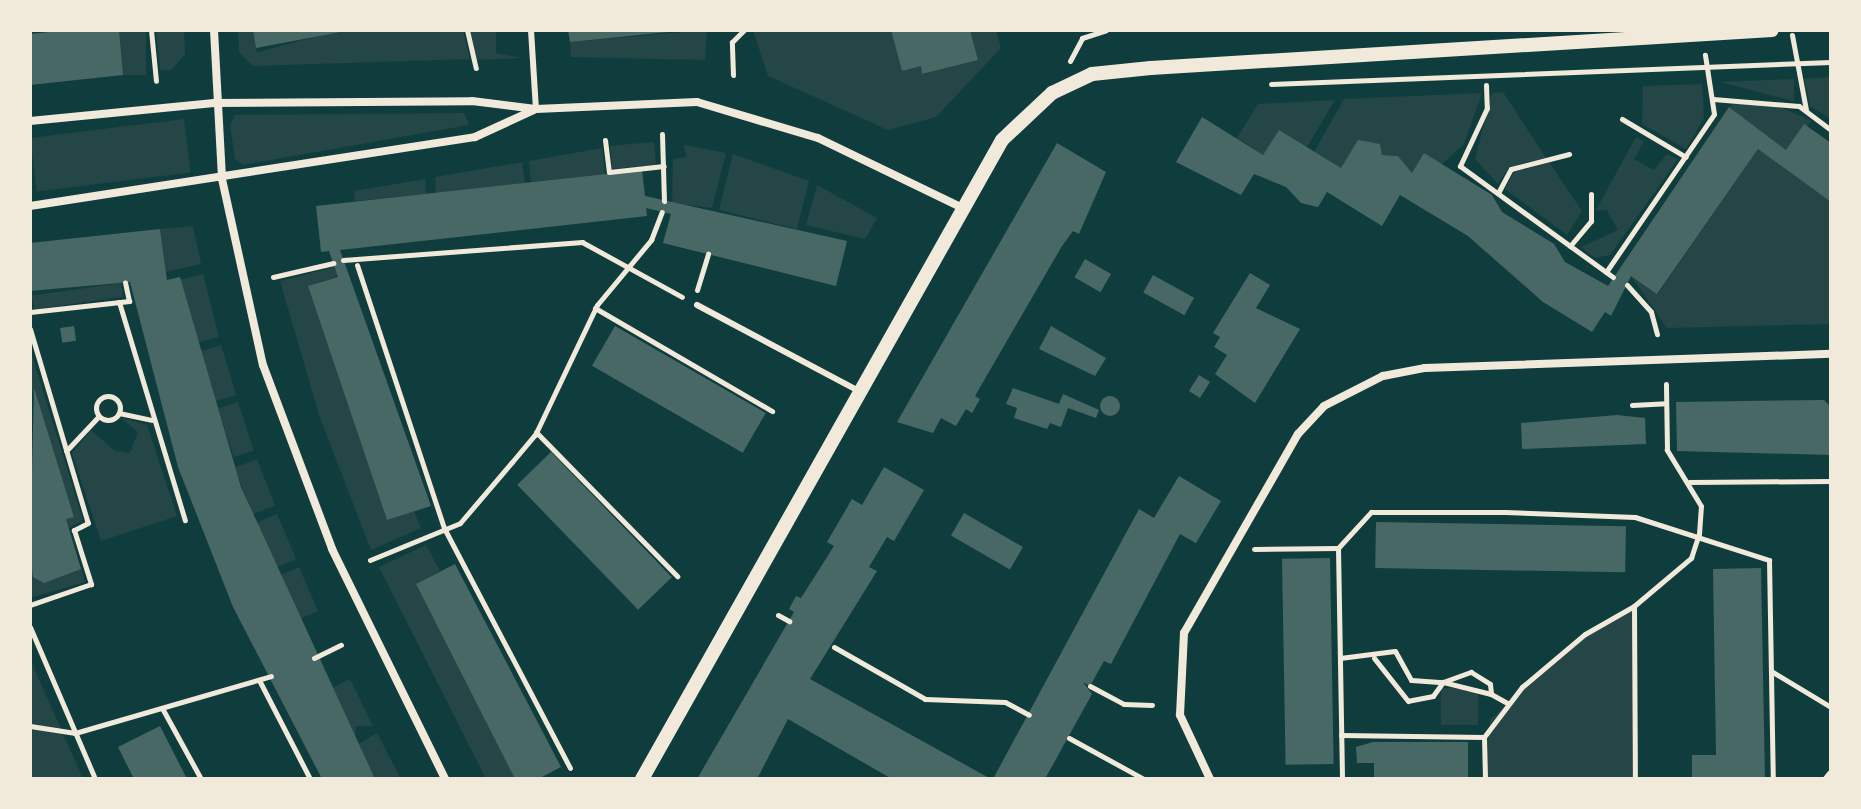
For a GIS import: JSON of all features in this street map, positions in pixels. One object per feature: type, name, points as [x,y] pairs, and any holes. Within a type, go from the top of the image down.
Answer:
[{"type":"street","points":[[214,30],[214,103],[222,179],[268,379],[332,549],[445,779]]},
{"type":"street","points":[[642,779],[963,208],[1024,114],[1092,74],[1772,30]]},
{"type":"street","points":[[30,121],[214,103],[472,101],[536,109],[641,100],[752,114],[963,208]]},
{"type":"street","points":[[30,206],[222,179],[475,137],[536,109]]},
{"type":"street","points":[[1210,779],[1180,715],[1184,633],[1298,434],[1324,406],[1383,376],[1425,368],[1831,354]]},
{"type":"street","points":[[1827,779],[1831,774]]},
{"type":"lane","points":[[531,30],[536,109]]},
{"type":"lane","points":[[697,305],[862,392]]},
{"type":"path","points":[[151,30],[156,81]]},
{"type":"path","points":[[467,30],[476,68]]},
{"type":"path","points":[[733,75],[732,42],[744,30]]},
{"type":"path","points":[[1792,30],[1806,110]]},
{"type":"path","points":[[1606,272],[1714,114],[1701,34]]},
{"type":"path","points":[[1264,83],[1293,89],[1831,62]]},
{"type":"path","points":[[1486,85],[1487,108],[1460,166],[1613,277]]},
{"type":"path","points":[[1713,99],[1749,96],[1806,110],[1831,130]]},
{"type":"path","points":[[1622,119],[1686,157]]},
{"type":"path","points":[[662,134],[664,201]]},
{"type":"path","points":[[605,140],[609,172],[664,166]]},
{"type":"path","points":[[1498,193],[1511,169],[1569,154]]},
{"type":"path","points":[[1570,246],[1591,221],[1591,194]]},
{"type":"path","points":[[370,560],[460,523],[536,432],[595,308],[651,240],[662,212]]},
{"type":"path","points":[[343,260],[357,265],[582,242],[629,265],[693,303],[708,254]]},
{"type":"path","points":[[273,277],[333,263]]},
{"type":"path","points":[[357,265],[444,528],[570,768]]},
{"type":"path","points":[[30,312],[129,301],[125,282]]},
{"type":"path","points":[[1627,285],[1651,312],[1657,334]]},
{"type":"path","points":[[119,302],[151,420],[185,520]]},
{"type":"path","points":[[595,308],[772,411]]},
{"type":"path","points":[[30,329],[88,523],[74,530],[91,584],[30,605]]},
{"type":"path","points":[[1485,779],[1484,737],[1507,703],[1585,634],[1634,606],[1691,558],[1699,534],[1701,506],[1667,450],[1666,384]]},
{"type":"path","points":[[66,451],[98,417],[103,397],[115,398],[119,413]]},
{"type":"path","points":[[1632,405],[1666,403]]},
{"type":"path","points":[[119,413],[151,420]]},
{"type":"path","points":[[98,417],[110,421],[119,413]]},
{"type":"path","points":[[536,432],[677,576]]},
{"type":"path","points":[[1689,482],[1831,481]]},
{"type":"path","points":[[1342,779],[1338,548],[1371,512],[1635,517],[1699,534],[1769,560],[1773,779]]},
{"type":"path","points":[[1253,549],[1338,548]]},
{"type":"path","points":[[1634,606],[1635,779]]},
{"type":"path","points":[[778,615],[789,621]]},
{"type":"path","points":[[30,627],[95,779]]},
{"type":"path","points":[[314,658],[341,645]]},
{"type":"path","points":[[834,647],[925,699],[1005,702],[1029,715]]},
{"type":"path","points":[[1340,658],[1374,658],[1395,651],[1411,680],[1443,682],[1491,694],[1507,703]]},
{"type":"path","points":[[1374,658],[1408,701],[1433,696],[1443,682],[1471,672],[1490,684],[1491,694]]},
{"type":"path","points":[[1770,670],[1831,707]]},
{"type":"path","points":[[30,726],[75,733],[271,676]]},
{"type":"path","points":[[259,680],[310,779]]},
{"type":"path","points":[[1090,686],[1124,704],[1152,705]]},
{"type":"path","points":[[162,708],[201,779]]},
{"type":"path","points":[[1341,735],[1484,737]]},
{"type":"path","points":[[1069,738],[1144,779]]},
{"type":"shaded area","points":[[119,30],[146,30],[146,75],[119,75]]},
{"type":"shaded area","points":[[156,30],[184,30],[185,54],[171,70],[160,70]]},
{"type":"shaded area","points":[[238,30],[253,30],[257,52],[342,30],[463,30],[470,59],[253,66],[239,52]]},
{"type":"shaded area","points":[[470,30],[496,30],[496,53],[520,58],[477,60]]},
{"type":"shaded area","points":[[707,30],[705,60],[571,57],[570,42]]},
{"type":"shaded area","points":[[753,30],[891,30],[902,71],[921,66],[923,74],[978,60],[970,30],[996,30],[1001,48],[936,117],[888,130],[768,76]]},
{"type":"shaded area","points":[[1831,77],[1831,119],[1810,106],[1804,79]]},
{"type":"shaded area","points":[[1794,79],[1794,101],[1720,82]]},
{"type":"shaded area","points":[[1702,84],[1704,118],[1686,149],[1642,124],[1643,86]]},
{"type":"shaded area","points":[[1503,92],[1546,158],[1509,167],[1498,184],[1475,159],[1492,93]]},
{"type":"shaded area","points":[[1482,93],[1464,144],[1442,164],[1412,173],[1398,156],[1382,155],[1380,144],[1341,168],[1314,152],[1344,99]]},
{"type":"shaded area","points":[[1335,100],[1307,147],[1279,130],[1263,155],[1237,138],[1258,104]]},
{"type":"shaded area","points":[[1738,100],[1783,108],[1812,121],[1786,150],[1729,107]]},
{"type":"shaded area","points":[[464,113],[469,125],[243,165],[235,159],[230,125],[235,115]]},
{"type":"shaded area","points":[[184,119],[191,173],[37,191],[30,138]]},
{"type":"shaded area","points":[[1636,137],[1644,141],[1634,159],[1654,170],[1667,154],[1678,159],[1610,255],[1595,258],[1581,247],[1618,230],[1607,210],[1596,210]]},
{"type":"shaded area","points":[[654,142],[656,165],[612,169],[610,146]]},
{"type":"shaded area","points":[[684,145],[726,153],[712,208],[672,203],[673,159],[686,157]]},
{"type":"shaded area","points":[[602,148],[605,174],[531,182],[529,161]]},
{"type":"shaded area","points":[[1758,149],[1831,202],[1831,324],[1667,328],[1631,276],[1658,294]]},
{"type":"shaded area","points":[[733,154],[809,181],[797,229],[719,210]]},
{"type":"shaded area","points":[[522,162],[525,183],[436,193],[435,177]]},
{"type":"shaded area","points":[[1549,162],[1582,211],[1567,235],[1505,189],[1514,172]]},
{"type":"shaded area","points":[[425,179],[426,194],[355,201],[354,191]]},
{"type":"shaded area","points":[[817,185],[877,218],[865,239],[806,225]]},
{"type":"shaded area","points":[[193,226],[201,264],[166,272],[160,229]]},
{"type":"shaded area","points":[[334,267],[338,276],[309,286],[387,520],[414,511],[421,528],[371,550],[320,418],[280,281]]},
{"type":"shaded area","points":[[203,274],[219,337],[195,343],[180,280]]},
{"type":"shaded area","points":[[121,283],[123,297],[34,309],[32,296]]},
{"type":"shaded area","points":[[221,345],[236,395],[216,401],[201,351]]},
{"type":"shaded area","points":[[30,349],[83,520],[69,528],[66,519],[74,516],[30,385]]},
{"type":"shaded area","points":[[238,402],[254,451],[234,457],[218,408]]},
{"type":"shaded area","points":[[121,418],[147,425],[177,516],[101,541],[72,453],[91,430],[115,451],[130,453],[138,432]]},
{"type":"shaded area","points":[[257,459],[275,506],[253,514],[235,468]]},
{"type":"shaded area","points":[[277,514],[296,559],[275,568],[256,523]]},
{"type":"shaded area","points":[[426,545],[440,571],[416,584],[515,779],[486,779],[379,567]]},
{"type":"shaded area","points":[[30,553],[35,567],[81,569],[85,582],[30,598]]},
{"type":"shaded area","points":[[299,567],[318,611],[297,620],[281,575]]},
{"type":"shaded area","points":[[1634,606],[1635,779],[1485,779],[1490,720],[1585,634]]},
{"type":"shaded area","points":[[30,659],[83,779],[30,779]]},
{"type":"shaded area","points":[[350,679],[373,726],[356,726],[355,736],[329,690]]},
{"type":"shaded area","points":[[1441,688],[1478,688],[1478,725],[1441,725]]},
{"type":"shaded area","points":[[377,733],[401,779],[375,779],[357,745]]},
{"type":"building","points":[[119,30],[123,75],[30,85],[30,34]]},
{"type":"building","points":[[253,30],[346,30],[346,31],[256,48]]},
{"type":"building","points":[[568,30],[677,30],[678,31],[570,42]]},
{"type":"building","points":[[891,30],[970,30],[978,60],[922,74],[921,66],[902,71]]},
{"type":"building","points":[[1729,107],[1786,150],[1804,124],[1831,143],[1831,202],[1758,149],[1657,294],[1631,276],[1611,316],[1605,312],[1592,332],[1543,302],[1468,236],[1400,195],[1382,226],[1327,192],[1318,207],[1301,203],[1286,187],[1254,174],[1241,195],[1176,162],[1202,117],[1263,155],[1279,130],[1341,168],[1358,140],[1380,144],[1382,155],[1398,156],[1412,173],[1424,153],[1492,195],[1502,212],[1554,244],[1565,262],[1608,286]]},
{"type":"building","points":[[1057,143],[1106,172],[1079,234],[1073,231],[1062,246],[975,396],[980,399],[972,413],[966,409],[956,426],[941,418],[933,433],[897,422]]},
{"type":"building","points":[[642,170],[645,196],[847,241],[836,286],[663,243],[671,214],[646,208],[647,216],[340,250],[431,506],[387,520],[308,286],[338,277],[329,251],[321,252],[316,206]]},
{"type":"building","points":[[160,229],[167,280],[180,277],[241,487],[375,779],[322,779],[233,607],[178,467],[130,282],[30,291],[30,243]]},
{"type":"building","points":[[1085,259],[1111,274],[1100,292],[1074,277]]},
{"type":"building","points":[[1250,273],[1270,285],[1256,308],[1300,329],[1255,403],[1215,374],[1227,355],[1214,347],[1220,337],[1213,333]]},
{"type":"building","points":[[1153,275],[1194,298],[1184,315],[1143,292]]},
{"type":"building","points":[[74,326],[76,341],[62,343],[60,328]]},
{"type":"building","points":[[615,326],[766,413],[743,453],[592,366]]},
{"type":"building","points":[[1051,326],[1106,358],[1095,376],[1039,349]]},
{"type":"building","points":[[1199,375],[1210,382],[1200,398],[1189,391]]},
{"type":"building","points":[[34,388],[74,517],[66,519],[81,569],[44,583],[33,577],[30,553]]},
{"type":"building","points":[[1013,388],[1059,404],[1063,394],[1099,410],[1096,418],[1068,408],[1061,427],[1050,423],[1047,429],[1014,418],[1017,408],[1006,404]]},
{"type":"building","points":[[1110,396],[1117,399],[1120,406],[1117,413],[1110,416],[1103,413],[1100,406],[1103,399]]},
{"type":"building","points":[[1824,400],[1831,407],[1831,455],[1677,451],[1676,402]]},
{"type":"building","points":[[1617,415],[1645,418],[1646,444],[1522,449],[1521,423]]},
{"type":"building","points":[[551,452],[672,577],[638,610],[517,485]]},
{"type":"building","points":[[884,467],[924,490],[894,541],[887,537],[869,567],[877,571],[810,679],[991,779],[892,779],[788,719],[757,779],[697,779],[794,612],[789,609],[796,596],[801,598],[834,546],[827,542],[852,499],[862,505]]},
{"type":"building","points":[[1179,476],[1221,501],[1196,543],[1180,534],[1111,664],[1104,661],[1090,686],[1083,682],[1092,694],[1045,779],[993,779],[1139,509],[1154,518]]},
{"type":"building","points":[[964,513],[1023,547],[1010,570],[951,536]]},
{"type":"building","points":[[1376,522],[1626,526],[1625,572],[1375,568]]},
{"type":"building","points":[[1330,558],[1334,764],[1286,765],[1282,559]]},
{"type":"building","points":[[455,564],[561,767],[538,779],[515,779],[416,584]]},
{"type":"building","points":[[1761,568],[1765,779],[1692,779],[1692,755],[1716,755],[1713,569]]},
{"type":"building","points":[[160,726],[187,779],[134,779],[118,747]]},
{"type":"building","points":[[1373,742],[1468,742],[1468,779],[1374,779],[1374,763],[1357,763],[1356,747]]}]
